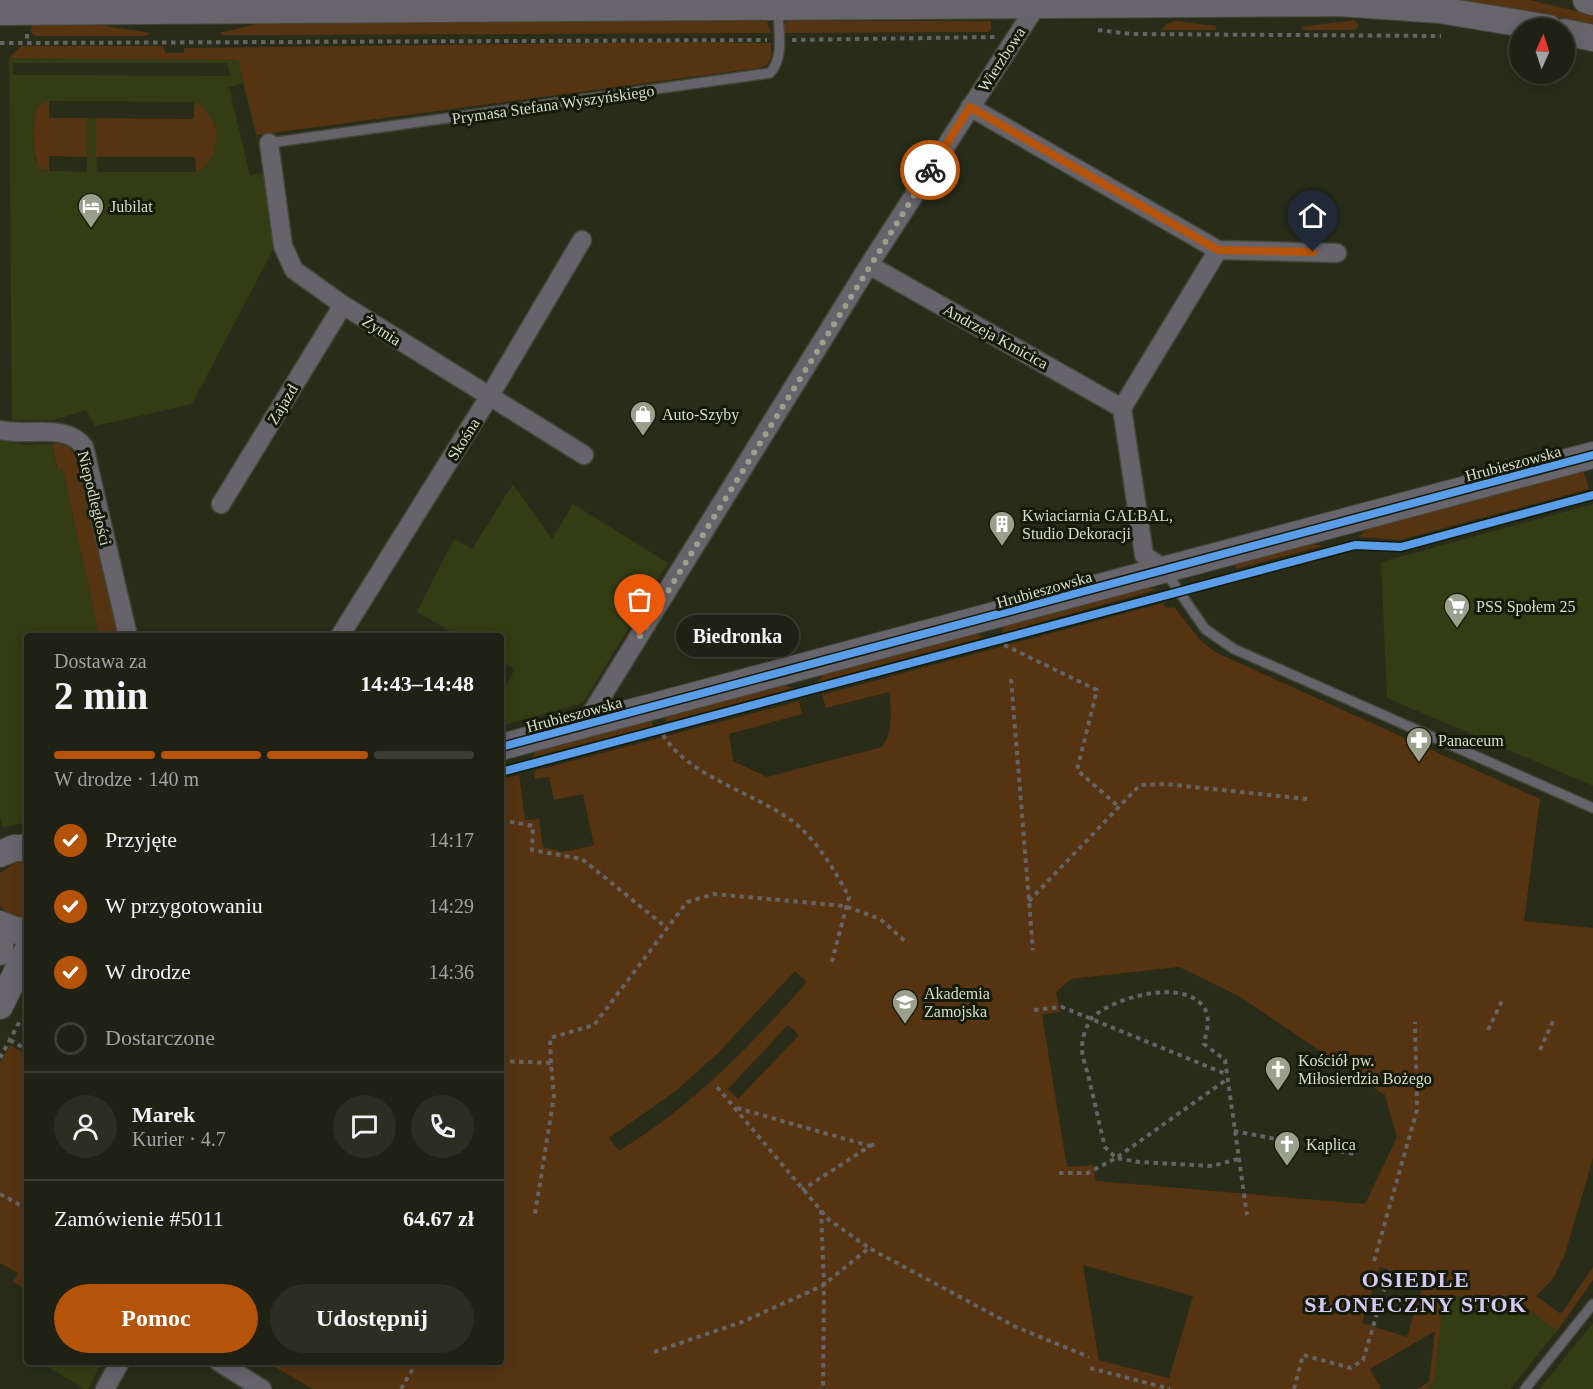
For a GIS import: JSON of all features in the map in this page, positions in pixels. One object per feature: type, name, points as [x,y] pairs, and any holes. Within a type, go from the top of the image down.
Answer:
[{"type":"main road","points":[[1586,0],[1593,2]]},
{"type":"main road","points":[[0,12],[778,8],[1039,3],[1358,4],[1461,13],[1509,21]]},
{"type":"main road","points":[[1575,34],[1593,38]]},
{"type":"main road","name":"Hrubieszowska","points":[[504,746],[1593,455]]},
{"type":"main road","points":[[0,854],[14,848],[24,848]]},
{"type":"main road","points":[[0,924],[24,930]]},
{"type":"main road","points":[[0,930],[0,952]]},
{"type":"main road","points":[[11,1012],[24,962]]},
{"type":"street","name":"Wierzbowa","points":[[585,725],[869,265],[1015,35],[1039,3]]},
{"type":"street","points":[[970,107],[1218,250],[1337,253]]},
{"type":"street","name":"Żytnia","points":[[269,143],[283,246],[289,263],[300,276],[584,455]]},
{"type":"street","name":"Skośna","points":[[342,633],[489,396],[582,240]]},
{"type":"street","points":[[1164,569],[1144,555],[1122,408],[1218,250]]},
{"type":"street","name":"Andrzeja Kmicica","points":[[869,265],[1122,408]]},
{"type":"street","name":"Zajazd","points":[[221,504],[343,305]]},
{"type":"street","name":"Niepodległości","points":[[0,430],[17,434],[64,433],[79,440],[84,447],[127,633]]},
{"type":"street","points":[[105,1389],[118,1365]]},
{"type":"street","points":[[224,1365],[262,1389]]},
{"type":"lane","name":"Prymasa Stefana Wyszyńskiego","points":[[269,143],[770,73],[777,66],[778,8]]},
{"type":"lane","points":[[1164,569],[1205,629],[1234,650],[1593,808]]},
{"type":"lane","points":[[1525,1389],[1593,1304]]},
{"type":"path","points":[[27,27],[27,43]]},
{"type":"path","points":[[0,43],[997,37],[998,29]]},
{"type":"path","points":[[1096,30],[1131,34],[1450,36]]},
{"type":"path","points":[[996,641],[1097,690],[1077,770],[1118,806]]},
{"type":"path","points":[[1011,679],[1033,951]]},
{"type":"path","points":[[660,731],[675,753],[795,824],[831,864],[849,897],[831,965]]},
{"type":"path","points":[[1029,902],[1140,785],[1165,784],[1307,799]]},
{"type":"path","points":[[504,821],[535,826],[532,850],[582,859],[667,928]]},
{"type":"path","points":[[535,1214],[554,1096],[550,1038],[594,1025],[687,902],[714,894],[845,906],[880,919],[906,942]]},
{"type":"path","points":[[1238,1159],[1212,1166],[1139,1162],[1116,1158],[1105,1146],[1082,1049],[1087,1026],[1092,1019],[1107,1006],[1150,993],[1172,992],[1190,998],[1204,1007],[1209,1020],[1204,1044],[1225,1060],[1246,1215]]},
{"type":"path","points":[[1488,1030],[1503,999]]},
{"type":"path","points":[[1034,1010],[1062,1006],[1226,1077]]},
{"type":"path","points":[[0,1058],[9,1040],[11,1012]]},
{"type":"path","points":[[1374,1262],[1416,1110],[1415,1022]]},
{"type":"path","points":[[1540,1050],[1553,1022]]},
{"type":"path","points":[[9,1040],[24,1048]]},
{"type":"path","points":[[504,1061],[551,1063]]},
{"type":"path","points":[[1059,1173],[1088,1173],[1116,1158],[1226,1077]]},
{"type":"path","points":[[717,1087],[802,1190],[821,1210],[869,1248],[1016,1327],[1089,1357]]},
{"type":"path","points":[[736,1108],[870,1146]]},
{"type":"path","points":[[1234,1131],[1354,1154]]},
{"type":"path","points":[[802,1190],[877,1143]]},
{"type":"path","points":[[0,1194],[24,1207]]},
{"type":"path","points":[[821,1210],[824,1284],[823,1389]]},
{"type":"path","points":[[654,1352],[742,1322],[824,1284],[869,1248]]},
{"type":"path","points":[[1294,1389],[1303,1355],[1351,1368],[1363,1360],[1391,1267]]},
{"type":"path","points":[[401,1389],[415,1365]]},
{"type":"path","points":[[1090,1368],[1170,1389]]},
{"type":"shaded area","points":[[1452,0],[1530,0],[1593,15],[1593,26],[1575,22],[1575,18],[1555,18],[1488,4]]},
{"type":"shaded area","points":[[1354,20],[1359,25],[1355,30],[1302,30],[1302,27]]},
{"type":"shaded area","points":[[767,21],[771,33],[224,35],[219,33],[265,22]]},
{"type":"shaded area","points":[[787,21],[991,21],[991,29],[988,32],[784,33],[783,26]]},
{"type":"shaded area","points":[[1175,21],[1216,26],[1216,30],[1161,30],[1167,24]]},
{"type":"shaded area","points":[[32,24],[92,24],[151,33],[144,36],[35,36],[31,32]]},
{"type":"shaded area","points":[[672,42],[771,43],[771,57],[767,65],[759,68],[257,135],[238,60],[9,58],[21,46],[162,46],[166,53],[183,53],[185,48]]},
{"type":"shaded area","points":[[9,58],[239,60],[266,172],[273,250],[192,404],[95,426],[86,410],[53,420],[12,420]],"holes":[[[13,63],[227,63],[231,76],[13,75]],[[243,83],[265,172],[250,176],[229,87]],[[49,101],[195,102],[209,114],[196,172],[97,172],[96,118],[87,118],[87,172],[46,171],[35,161],[37,109]]]},
{"type":"shaded area","points":[[49,101],[49,118],[87,118],[87,157],[49,156],[49,171],[39,168],[37,163],[34,130],[37,109]]},
{"type":"shaded area","points":[[194,102],[204,108],[210,116],[215,126],[216,137],[212,157],[196,172],[195,157],[96,157],[96,118],[194,119]]},
{"type":"shaded area","points":[[0,441],[25,445],[52,444],[57,469],[63,468],[98,633],[24,633],[24,823],[3,828],[0,817]]},
{"type":"shaded area","points":[[58,443],[69,447],[79,460],[117,633],[98,633],[63,469],[58,470],[52,444]]},
{"type":"shaded area","points":[[1583,469],[1589,489],[1400,540],[1358,537],[1369,527]]},
{"type":"shaded area","points":[[513,484],[552,539],[573,504],[668,563],[583,703],[504,725],[504,689],[515,669],[504,663],[504,633],[453,633],[417,612],[454,539],[472,549]]},
{"type":"shaded area","points":[[1593,504],[1593,786],[1387,698],[1381,562]]},
{"type":"shaded area","points":[[1307,543],[1323,546],[1236,569],[1234,563]]},
{"type":"shaded area","points":[[1146,587],[1156,590],[1002,633],[1003,625]]},
{"type":"shaded area","points":[[1163,603],[1166,608],[1174,607],[1200,640],[1215,652],[1540,799],[1524,921],[1593,928],[1593,1158],[1565,1254],[1553,1279],[1536,1296],[1561,1314],[1593,1267],[1593,1280],[1557,1331],[1522,1304],[1444,1295],[1434,1381],[1427,1389],[1417,1389],[1429,1382],[1435,1331],[1370,1369],[1381,1389],[313,1389],[271,1365],[504,1365],[504,778],[519,775],[525,820],[539,819],[543,847],[563,852],[594,845],[583,794],[554,800],[549,777],[535,779],[534,771],[799,701],[802,714],[729,734],[733,761],[767,777],[882,747],[886,741],[890,728],[890,692],[826,708],[822,695]],"holes":[[[1179,967],[1239,996],[1385,1095],[1397,1137],[1365,1204],[1096,1181],[1093,1165],[1067,1167],[1042,1015],[1060,1012],[1056,992],[1071,979]],[[795,971],[807,982],[742,1052],[671,1115],[619,1151],[609,1138],[677,1090],[718,1053]],[[788,1025],[799,1035],[738,1099],[728,1089]],[[1083,1265],[1193,1296],[1169,1378],[1099,1360]],[[1380,1267],[1424,1280],[1407,1337],[1362,1323]]]},
{"type":"shaded area","points":[[974,632],[984,637],[818,682],[824,673]]},
{"type":"shaded area","points":[[778,684],[794,688],[666,722],[664,715]]},
{"type":"shaded area","points":[[651,718],[653,726],[533,757],[536,750]]},
{"type":"shaded area","points":[[16,861],[24,861],[24,918],[13,917],[0,906],[0,873]]},
{"type":"shaded area","points":[[10,1045],[24,1053],[24,1288],[13,1282],[18,1273],[0,1263],[0,1063]]},
{"type":"shaded area","points":[[1444,1295],[1522,1304],[1557,1331],[1510,1389],[1427,1389],[1434,1381]]},
{"type":"shaded area","points":[[1593,1323],[1593,1389],[1539,1389],[1553,1372]]},
{"type":"shaded area","points":[[45,1365],[100,1365],[88,1389],[84,1389]]},
{"type":"cycle path","points":[[504,746],[1593,455]]},
{"type":"cycle path","points":[[504,771],[1355,545],[1401,547],[1593,495]]},
{"type":"way so far","points":[[640,636],[930,170]]},
{"type":"place","name":"Jubilat","points":[[91,229]]},
{"type":"place","name":"Auto-Szyby","points":[[643,437]]},
{"type":"place","name":"Kwiaciarnia GALBAL, Studio Dekoracji","points":[[1002,547]]},
{"type":"place","name":"PSS Społem 25","points":[[1457,629]]},
{"type":"place","name":"Biedronka","points":[[640,636]]},
{"type":"place","name":"Panaceum","points":[[1419,763]]},
{"type":"place","name":"Akademia Zamojska","points":[[905,1025]]},
{"type":"place","name":"Kościół pw. Miłosierdzia Bożego","points":[[1278,1092]]},
{"type":"place","name":"Kaplica","points":[[1287,1167]]},
{"type":"district","name":"OSIEDLE SŁONECZNY STOK","points":[[1416,1292]]},
{"type":"route","points":[[930,170],[970,107],[1218,250],[1313,252]]}]
